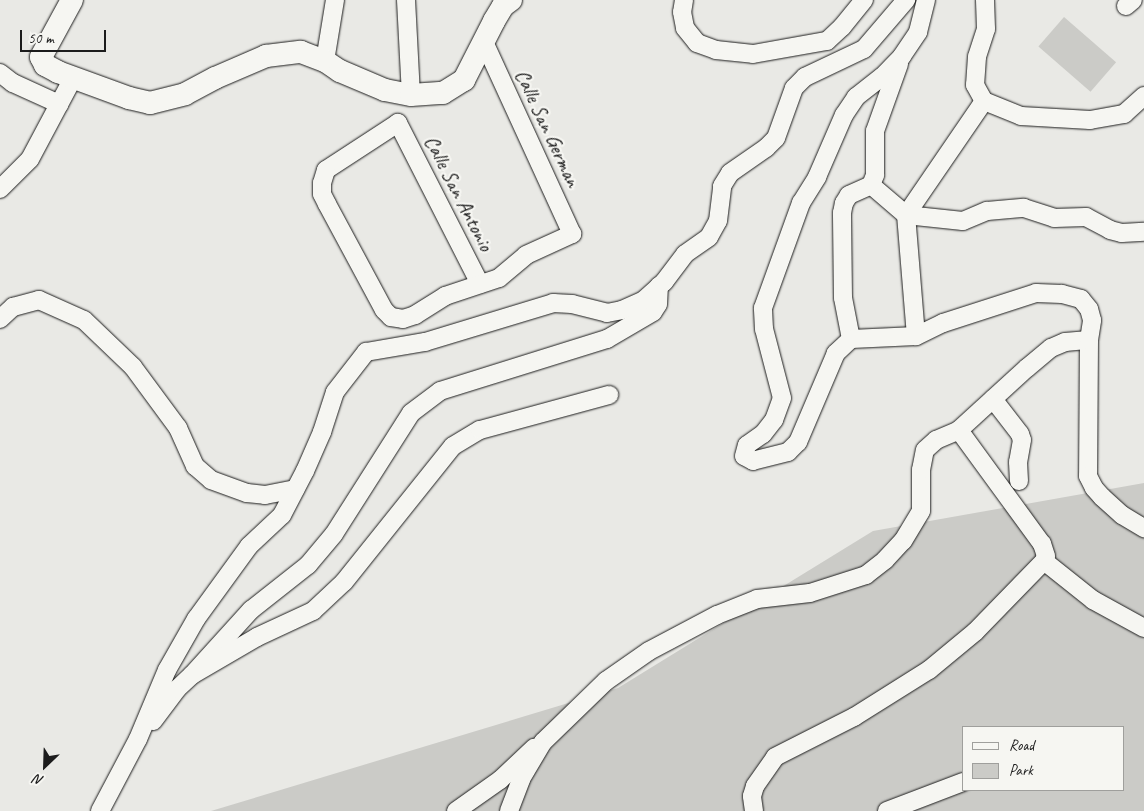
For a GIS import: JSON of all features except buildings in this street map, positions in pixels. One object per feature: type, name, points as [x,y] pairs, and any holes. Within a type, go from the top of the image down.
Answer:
[{"type":"main road","points":[[72,0],[41,57],[45,64],[73,78],[129,98],[150,103],[185,94],[215,78],[266,56],[301,52],[385,90],[411,95],[443,93],[464,80],[503,6],[511,0]]},
{"type":"street","points":[[325,62],[335,0]]},
{"type":"street","points":[[406,0],[411,95]]},
{"type":"street","points":[[684,0],[682,12],[684,28],[696,43],[716,50],[753,54],[827,41],[842,27],[864,0]]},
{"type":"street","points":[[100,811],[138,739],[167,670],[196,619],[248,546],[282,515],[322,432],[335,392],[366,352],[425,342],[553,303],[572,304],[607,313],[622,310],[644,300],[659,286],[685,254],[705,240],[714,230],[718,221],[722,186],[730,173],[766,148],[776,138],[794,88],[806,77],[864,48],[906,0]]},
{"type":"street","points":[[926,0],[918,32],[902,56],[882,77],[856,97],[844,115],[817,177],[801,203],[763,308],[764,329],[782,398],[774,420],[763,434],[747,445],[744,451],[747,459],[752,461],[788,452],[798,442],[836,353],[851,339],[916,336],[943,324],[1036,293],[1054,293],[1081,299],[1089,309],[1092,320],[1089,340],[1088,476],[1094,488],[1102,497],[1122,515],[1144,528]]},
{"type":"street","points":[[986,0],[986,29],[978,57],[975,85],[984,101],[1021,116],[1090,120],[1124,114],[1144,96]]},
{"type":"street","name":"Calle San German","points":[[480,284],[499,278],[526,255],[572,234],[484,42]]},
{"type":"street","points":[[851,339],[843,298],[842,214],[844,203],[849,195],[871,185],[875,175],[875,131],[902,56]]},
{"type":"street","points":[[0,73],[13,83],[59,104]]},
{"type":"street","points":[[0,189],[30,159],[73,78]]},
{"type":"street","points":[[916,336],[906,215],[984,101]]},
{"type":"street","name":"Calle San Antonio","points":[[398,123],[480,284],[446,296],[415,315],[403,319],[391,317],[384,310],[322,194],[326,170],[398,123]]},
{"type":"street","points":[[871,185],[906,215],[963,221],[987,211],[1024,208],[1054,218],[1086,217],[1116,232],[1144,232]]},
{"type":"street","points":[[138,739],[177,690],[251,610],[308,565],[334,534],[411,414],[440,391],[607,339],[653,312],[658,304],[659,286]]},
{"type":"street","points":[[0,319],[13,307],[38,300],[84,320],[133,367],[178,428],[195,466],[210,480],[247,493],[265,495],[295,489]]},
{"type":"street","points":[[456,811],[500,780],[529,751],[543,742],[606,681],[649,651],[717,615],[757,599],[810,593],[866,575],[904,541],[921,511],[921,470],[925,450],[936,440],[959,430],[1052,348],[1065,342],[1089,340]]},
{"type":"street","points":[[192,675],[257,637],[313,611],[344,582],[453,446],[480,430],[609,395]]},
{"type":"street","points":[[993,399],[1020,434],[1022,440],[1018,462],[1018,481]]},
{"type":"street","points":[[754,811],[752,796],[755,786],[775,757],[854,717],[929,670],[975,632],[1044,562],[1046,556],[1042,544],[959,430]]},
{"type":"street","points":[[1044,562],[1093,600],[1144,628]]},
{"type":"street","points":[[509,811],[521,779],[543,742]]},
{"type":"street","points":[[886,811],[962,782]]},
{"type":"green space","points":[[1064,17],[1116,62],[1090,92],[1038,46]]},
{"type":"green space","points":[[1144,483],[1144,811],[211,811],[618,688],[873,531]]}]
